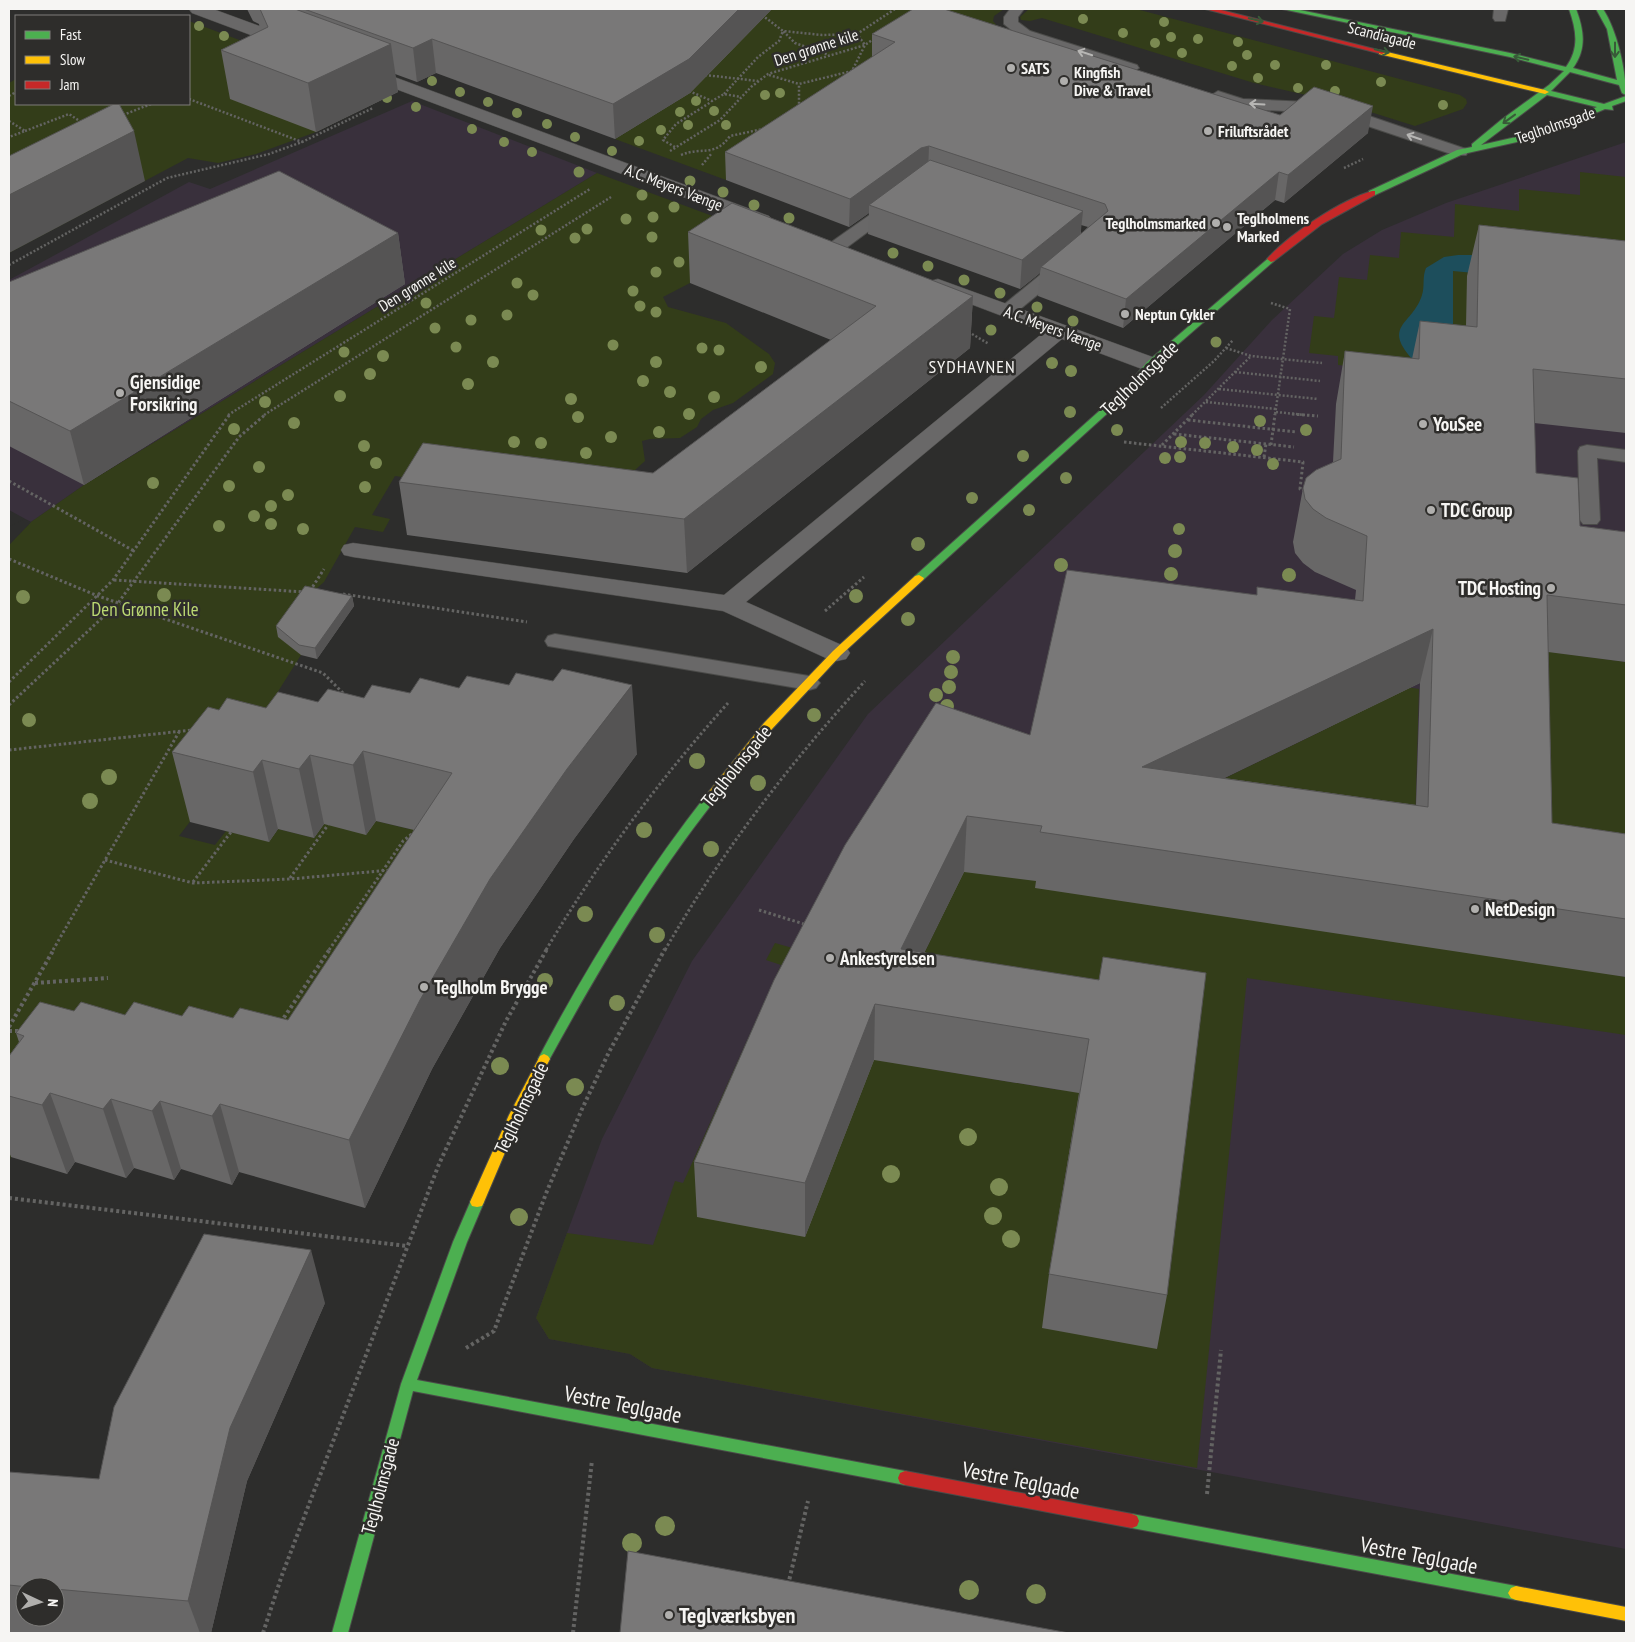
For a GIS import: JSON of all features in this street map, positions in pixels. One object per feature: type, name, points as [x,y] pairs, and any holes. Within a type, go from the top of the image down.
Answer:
[{"type":"street","points":[[198,9],[308,50]]},
{"type":"street","name":"Scandiagade","points":[[1209,9],[1626,112]]},
{"type":"street","name":"Scandiagade","points":[[1286,9],[1510,55],[1623,83]]},
{"type":"street","name":"Teglholmsgade","points":[[340,1633],[408,1384],[464,1233],[515,1115],[574,1001],[637,899],[702,808],[768,726],[837,653],[1128,390],[1150,364],[1304,230],[1349,203],[1466,150],[1548,92],[1569,69],[1580,44],[1580,29],[1573,9]]},
{"type":"street","points":[[1600,9],[1614,30],[1615,63],[1626,93]]},
{"type":"street","name":"A.C. Meyers Vænge","points":[[343,63],[784,228]]},
{"type":"street","name":"Teglholmsgade","points":[[1466,150],[1536,135],[1626,98]]},
{"type":"street","points":[[827,244],[861,256]]},
{"type":"street","name":"A.C. Meyers Vænge","points":[[924,280],[1150,364]]},
{"type":"street","points":[[729,604],[1059,330]]},
{"type":"street","points":[[353,550],[729,604],[837,653]]},
{"type":"street","name":"Vestre Teglgade","points":[[408,1384],[1626,1614]]},
{"type":"lane","points":[[1017,9],[1011,17],[1011,24],[1025,34],[1147,73]]},
{"type":"lane","points":[[1204,91],[1241,104],[1331,108],[1466,150]]},
{"type":"lane","points":[[827,244],[905,197]]},
{"type":"lane","points":[[1006,311],[1074,256]]},
{"type":"lane","points":[[1590,520],[1587,452],[1626,456]]},
{"type":"lane","points":[[555,641],[809,683]]},
{"type":"path","points":[[768,9],[762,15],[783,31],[795,44],[830,55]]},
{"type":"path","points":[[783,31],[822,35],[857,34],[895,9]]},
{"type":"path","points":[[676,147],[663,140],[676,124],[724,94],[736,78],[758,57],[779,41],[783,31]]},
{"type":"path","points":[[852,71],[865,45],[857,34]]},
{"type":"path","name":"Den grønne kile","points":[[9,682],[113,580],[229,414],[625,168],[664,155],[720,120],[741,97],[768,74],[865,45],[881,34]]},
{"type":"path","points":[[768,74],[799,84],[852,71],[860,72]]},
{"type":"path","points":[[698,74],[759,81]]},
{"type":"path","points":[[837,75],[840,82]]},
{"type":"path","points":[[793,110],[799,106],[799,84]]},
{"type":"path","points":[[9,265],[167,178],[269,154],[302,142],[412,89]]},
{"type":"path","points":[[687,90],[712,101]]},
{"type":"path","points":[[724,94],[741,97]]},
{"type":"path","points":[[190,99],[302,142]]},
{"type":"path","points":[[117,118],[149,105]]},
{"type":"path","points":[[9,137],[69,114],[84,124]]},
{"type":"path","points":[[9,121],[25,130]]},
{"type":"path","points":[[9,705],[118,603],[239,436],[265,414],[644,176],[688,151],[712,152],[725,143],[730,136],[766,128]]},
{"type":"path","points":[[1253,212],[1304,230]]},
{"type":"path","points":[[1271,445],[1290,309],[1267,302],[1273,296]]},
{"type":"path","points":[[970,333],[1024,359]]},
{"type":"path","points":[[1156,412],[1236,337]]},
{"type":"path","points":[[1226,348],[1251,356],[1322,363]]},
{"type":"path","points":[[1161,446],[1251,356]]},
{"type":"path","points":[[1234,372],[1320,381]]},
{"type":"path","points":[[1219,388],[1318,399]]},
{"type":"path","points":[[1206,402],[1318,416]]},
{"type":"path","points":[[1188,420],[1296,432]]},
{"type":"path","points":[[1174,434],[1294,447]]},
{"type":"path","points":[[1116,448],[1130,436]]},
{"type":"path","points":[[1123,442],[1303,462],[1300,489],[1310,490]]},
{"type":"path","points":[[1264,457],[1266,444]]},
{"type":"path","points":[[9,481],[134,550]]},
{"type":"path","points":[[9,559],[98,596],[323,673],[350,701]]},
{"type":"path","points":[[113,580],[319,593]]},
{"type":"path","points":[[338,594],[367,596],[533,623]]},
{"type":"path","points":[[463,1350],[494,1331],[582,1109],[633,1008],[706,883],[782,776],[823,725],[869,677]]},
{"type":"path","points":[[9,750],[198,729]]},
{"type":"path","points":[[9,1027],[179,732]]},
{"type":"path","points":[[290,879],[328,825]]},
{"type":"path","points":[[276,1022],[282,1019],[290,1008],[403,840],[418,829]]},
{"type":"path","points":[[193,883],[231,832]]},
{"type":"path","points":[[105,860],[193,883],[290,879],[383,869],[392,871]]},
{"type":"path","points":[[759,910],[810,926]]},
{"type":"path","points":[[338,936],[347,939]]},
{"type":"path","points":[[34,983],[108,978]]},
{"type":"path","points":[[290,1008],[300,1010]]},
{"type":"path","points":[[9,1031],[27,1030]]},
{"type":"path","points":[[9,1198],[407,1246]]},
{"type":"path","points":[[1203,1535],[1221,1350]]},
{"type":"path","points":[[573,1633],[597,1420]]},
{"type":"path","points":[[786,1591],[818,1462]]},
{"type":"shaded area","points":[[412,101],[597,173],[84,485],[31,522],[9,510],[9,280],[189,182],[210,189]]},
{"type":"shaded area","points":[[1626,142],[1626,1549],[652,1368],[630,1354],[549,1339],[536,1318],[602,1139],[692,961],[868,714],[1204,395],[1272,320],[1343,254],[1382,230],[1446,203]]},
{"type":"green space","points":[[760,9],[1004,9],[994,16],[993,21],[1001,31],[846,100],[726,180],[615,139],[680,99]]},
{"type":"green space","points":[[1029,9],[1136,9],[1460,95],[1466,99],[1467,103],[1463,109],[1415,126],[1345,104],[1254,83],[1042,18],[1030,21],[1021,20],[1020,17]]},
{"type":"green space","points":[[190,21],[389,96],[316,132],[256,154],[218,163],[188,158],[9,253],[9,83],[15,80],[15,105],[190,105]]},
{"type":"green space","points":[[1580,172],[1626,177],[1626,327],[1465,379],[1338,365],[1338,356],[1309,353],[1314,316],[1334,318],[1339,277],[1367,280],[1370,255],[1399,258],[1401,232],[1454,237],[1455,204],[1519,211],[1519,189],[1580,195]]},
{"type":"green space","name":"Den Grønne Kile","points":[[597,173],[750,230],[690,283],[663,297],[668,307],[726,323],[769,354],[775,363],[773,374],[733,403],[713,410],[701,419],[697,427],[680,438],[642,441],[645,461],[635,470],[417,479],[395,476],[372,515],[390,519],[383,532],[355,527],[324,582],[307,597],[301,655],[225,776],[179,836],[215,845],[226,831],[269,841],[278,829],[314,838],[324,824],[376,821],[409,829],[470,829],[346,1023],[11,1157],[9,1162],[9,545],[31,522],[84,485]]},
{"type":"green space","points":[[1507,646],[1626,662],[1626,892],[1535,879]]},
{"type":"green space","points":[[1400,686],[1419,689],[1414,862],[1188,796],[1330,727]]},
{"type":"green space","points":[[1022,855],[1626,977],[1626,1035],[1247,978],[1197,1468],[652,1368],[630,1354],[549,1339],[536,1318],[567,1233],[653,1245],[675,1181],[683,1183],[781,965],[766,960],[775,943],[817,955],[901,1064],[1060,1090],[1085,1073],[1157,1349],[1195,1045],[894,1015],[966,867]]},
{"type":"water","points":[[1474,255],[1516,277],[1453,271],[1453,335],[1415,362],[1405,350],[1400,340],[1399,332],[1418,305],[1422,295],[1426,268],[1444,257]]},
{"type":"pier","points":[[24,519],[31,522],[9,545],[9,527]]},
{"type":"building","points":[[260,9],[295,9],[391,44],[308,83],[221,50],[268,27]]},
{"type":"building","points":[[304,9],[739,9],[689,59],[613,104],[432,39],[413,48]]},
{"type":"building","points":[[913,9],[944,9],[1280,115],[1314,87],[1373,106],[1288,175],[1279,172],[1126,299],[1041,267],[1108,211],[1105,204],[929,146],[921,148],[850,199],[725,152],[895,42],[872,34]]},
{"type":"building","points":[[112,105],[120,105],[134,131],[9,195],[9,156]]},
{"type":"building","points":[[930,160],[1083,211],[1022,260],[869,205]]},
{"type":"building","points":[[279,171],[398,233],[70,431],[9,401],[9,282]]},
{"type":"building","points":[[732,203],[973,296],[684,519],[399,482],[423,443],[653,473],[876,306],[688,232]]},
{"type":"building","points":[[1479,225],[1626,241],[1626,379],[1533,369],[1536,473],[1578,478],[1580,526],[1626,532],[1626,605],[1547,595],[1552,823],[1626,834],[1626,919],[1040,832],[1042,826],[967,816],[901,949],[1099,980],[1103,957],[1206,973],[1167,1295],[1049,1274],[1089,1039],[875,1004],[805,1183],[694,1162],[774,980],[845,845],[936,703],[1030,735],[1067,570],[1257,595],[1257,587],[1363,601],[1367,536],[1326,518],[1313,509],[1305,499],[1303,488],[1306,478],[1316,470],[1341,459],[1345,351],[1419,359],[1420,321],[1477,327]],"holes":[[[1433,629],[1428,807],[1142,767]]]},
{"type":"building","points":[[305,586],[352,596],[315,648],[299,645],[276,626]]},
{"type":"building","points":[[562,669],[632,685],[567,769],[490,879],[420,1000],[349,1140],[220,1104],[212,1116],[160,1101],[152,1111],[111,1099],[103,1109],[50,1093],[42,1105],[9,1096],[9,1056],[24,1036],[16,1033],[40,1002],[74,1011],[81,1002],[125,1015],[134,1002],[182,1016],[189,1006],[233,1018],[240,1008],[288,1020],[452,773],[363,751],[353,765],[310,755],[299,769],[262,760],[253,772],[172,752],[208,707],[219,710],[227,698],[266,708],[278,692],[318,702],[328,689],[364,698],[372,685],[410,693],[420,678],[459,688],[467,676],[509,685],[516,673],[553,681]]},
{"type":"building","points":[[204,1234],[311,1250],[230,1428],[188,1601],[65,1590],[65,1577],[15,1577],[15,1586],[9,1585],[9,1472],[99,1479],[114,1407]]},
{"type":"building","points":[[628,1551],[1069,1633],[620,1633]]},
{"type":"traffic: fast","points":[[1286,9],[1510,55],[1626,84]]},
{"type":"traffic: fast","points":[[1475,146],[1552,87],[1564,75],[1574,61],[1579,46],[1579,29],[1573,9]]},
{"type":"traffic: fast","points":[[1600,9],[1610,29],[1619,72],[1626,93]]},
{"type":"traffic: fast","points":[[1545,92],[1610,108]]},
{"type":"traffic: fast","points":[[1372,193],[1460,152],[1536,135],[1626,98]]},
{"type":"traffic: fast","points":[[919,578],[1128,390],[1150,364],[1271,259]]},
{"type":"traffic: fast","points":[[544,1059],[600,957],[642,891],[687,827],[711,797]]},
{"type":"traffic: fast","points":[[340,1633],[408,1384],[460,1242],[477,1202]]},
{"type":"traffic: fast","points":[[408,1384],[905,1478]]},
{"type":"traffic: fast","points":[[1132,1521],[1516,1593]]},
{"type":"traffic: slow","points":[[1382,52],[1545,92]]},
{"type":"traffic: slow","points":[[711,797],[768,726],[837,653],[919,578]]},
{"type":"traffic: slow","points":[[477,1202],[515,1115],[544,1059]]},
{"type":"traffic: slow","points":[[1516,1593],[1626,1614]]},
{"type":"traffic: jam","points":[[1209,9],[1382,52]]},
{"type":"traffic: jam","points":[[1271,259],[1319,222],[1372,193]]},
{"type":"traffic: jam","points":[[905,1478],[1132,1521]]},
{"type":"place","name":"SATS","points":[[1011,68]]},
{"type":"place","name":"Kingfish Dive & Travel","points":[[1064,81]]},
{"type":"place","name":"Friluftsrådet","points":[[1208,131]]},
{"type":"place","name":"Teglholmsmarked","points":[[1216,223]]},
{"type":"place","name":"Teglholmens Marked","points":[[1227,227]]},
{"type":"place","name":"Neptun Cykler","points":[[1125,314]]},
{"type":"place","name":"Gjensidige Forsikring","points":[[120,393]]},
{"type":"place","name":"YouSee","points":[[1423,424]]},
{"type":"place","name":"TDC Group","points":[[1431,510]]},
{"type":"place","name":"TDC Hosting","points":[[1551,588]]},
{"type":"place","name":"NetDesign","points":[[1475,909]]},
{"type":"place","name":"Ankestyrelsen","points":[[830,958]]},
{"type":"place","name":"Teglholm Brygge","points":[[424,987]]},
{"type":"place","name":"Teglværksbyen","points":[[669,1615]]},
{"type":"district","name":"SYDHAVNEN","points":[[972,366]]}]
